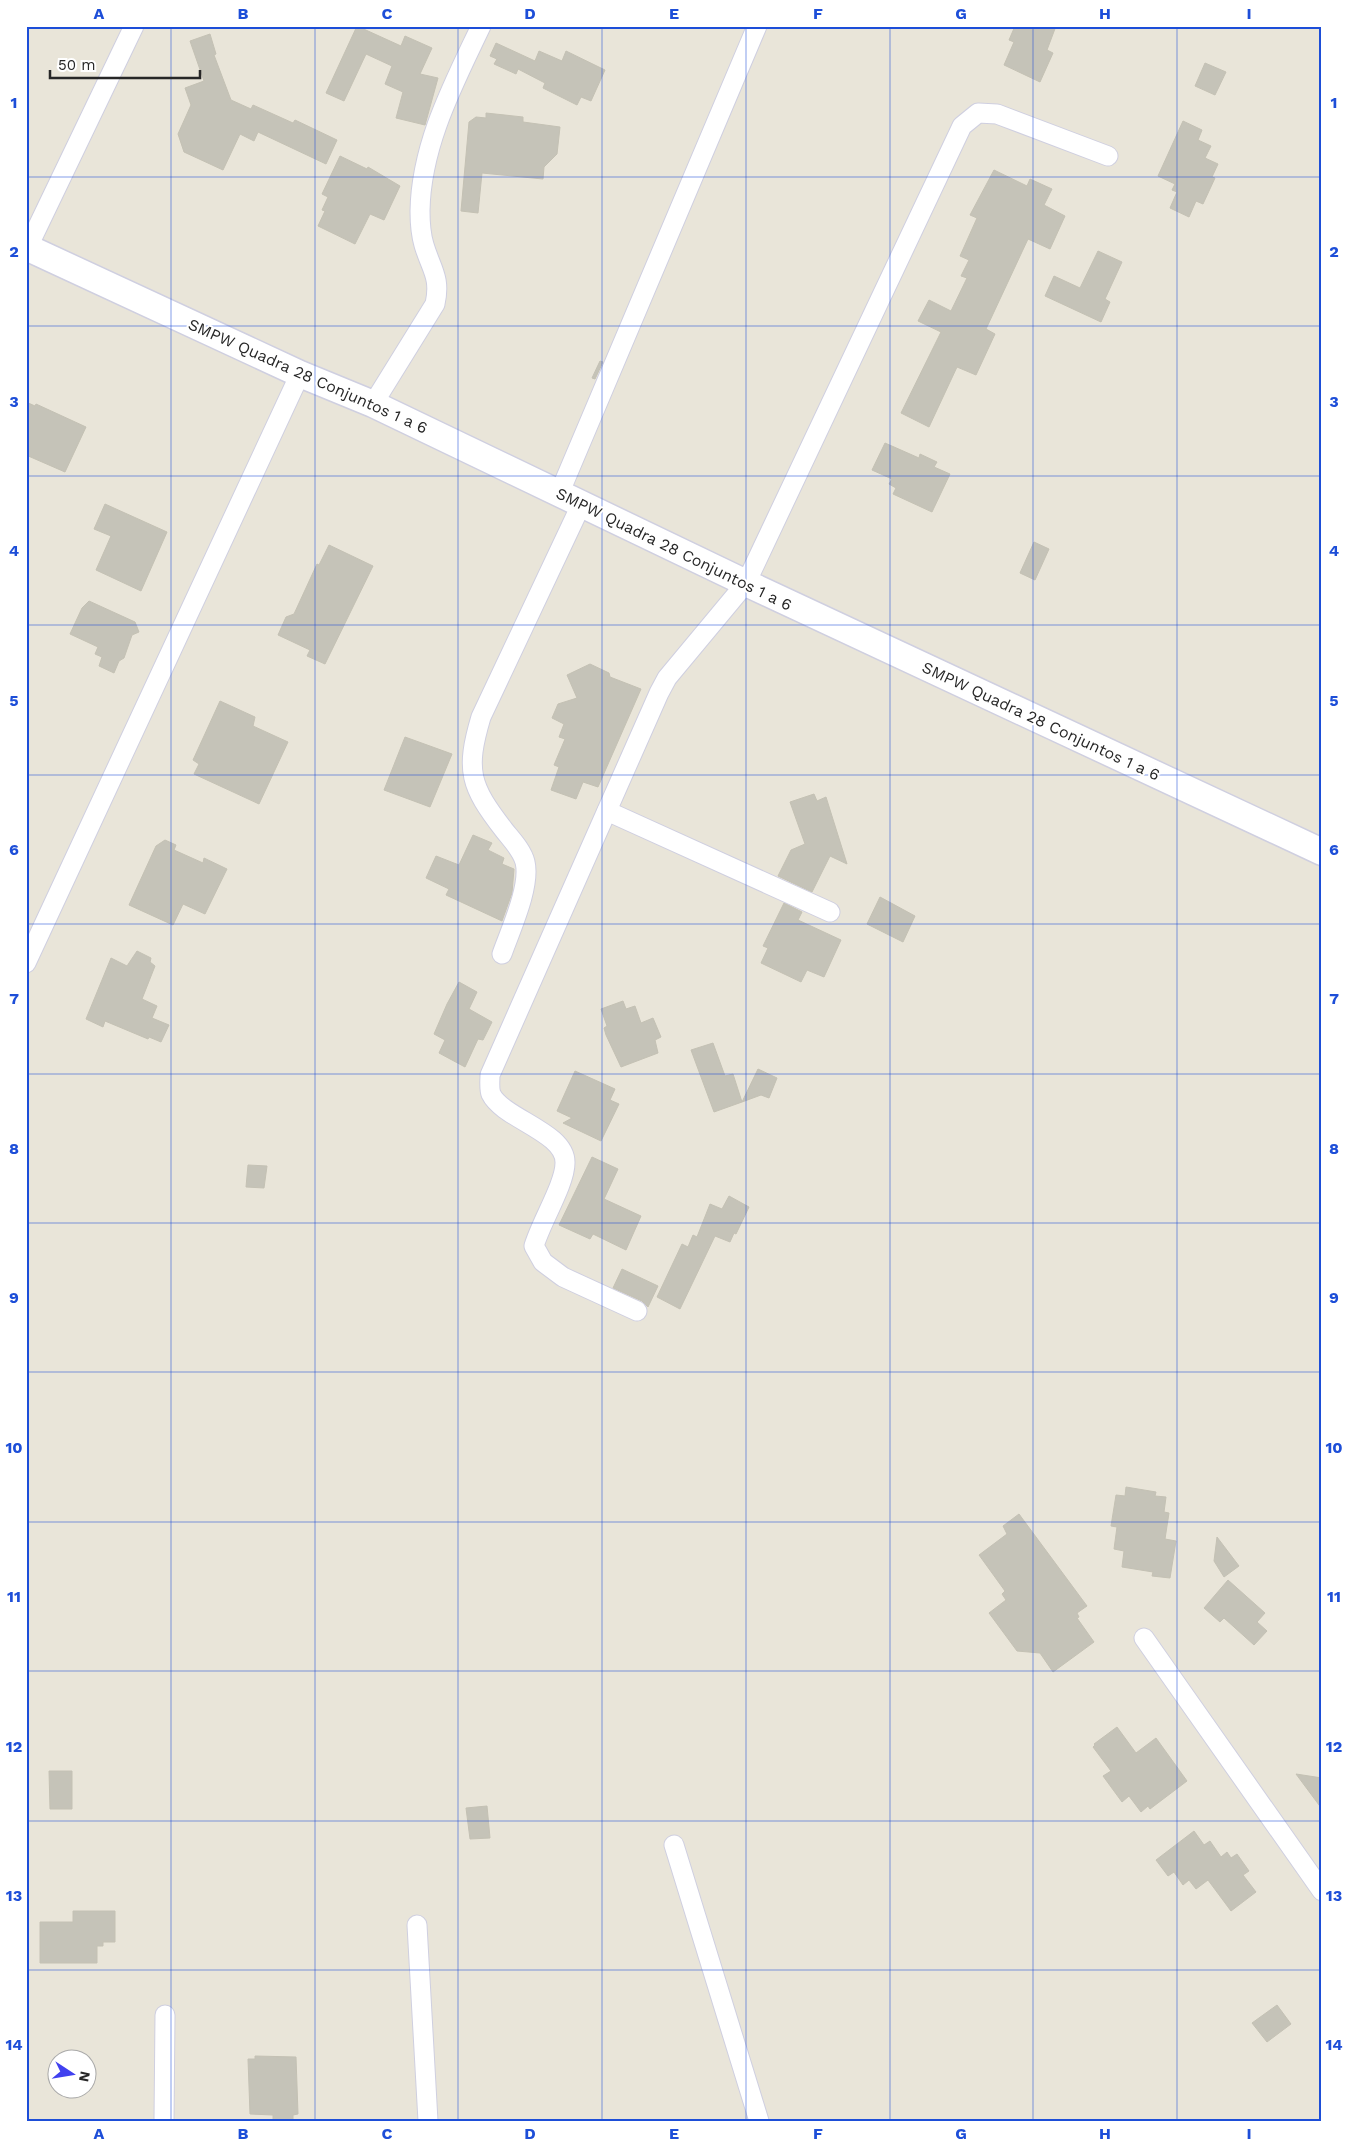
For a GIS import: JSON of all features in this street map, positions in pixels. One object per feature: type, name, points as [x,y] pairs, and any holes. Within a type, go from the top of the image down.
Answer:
[{"type":"street","points":[[27,249],[134,26]]},
{"type":"street","points":[[373,404],[435,304],[438,291],[437,278],[424,244],[420,212],[422,192],[440,113],[480,26]]},
{"type":"street","points":[[502,954],[525,879],[525,861],[516,845],[485,804],[474,783],[471,759],[472,746],[481,717],[570,500],[756,26]]},
{"type":"street","points":[[637,1311],[563,1277],[543,1262],[534,1246],[540,1226],[566,1165],[565,1157],[561,1148],[502,1106],[490,1093],[490,1075],[667,678],[746,583],[962,126],[978,113],[997,114],[1108,156]]},
{"type":"street","name":"SMPW Quadra 28 Conjuntos 1 a 6","points":[[27,249],[300,374],[373,404],[570,500],[1322,852]]},
{"type":"street","points":[[26,964],[300,374]]},
{"type":"street","points":[[607,811],[830,912]]},
{"type":"street","points":[[1144,1638],[1322,1892]]},
{"type":"street","points":[[674,1845],[759,2121]]},
{"type":"street","points":[[417,1925],[428,2121]]},
{"type":"street","points":[[164,2121],[165,2015]]},
{"type":"building","points":[[357,26],[401,46],[405,36],[432,48],[420,74],[438,78],[425,125],[396,118],[403,92],[385,84],[392,66],[366,54],[344,101],[326,93]]},
{"type":"building","points":[[1015,26],[1056,26],[1047,50],[1053,53],[1040,82],[1004,65],[1014,42],[1009,40]]},
{"type":"building","points":[[210,34],[216,54],[214,55],[231,100],[251,109],[253,105],[293,123],[295,120],[337,140],[326,164],[258,132],[254,141],[240,134],[223,170],[184,152],[178,134],[191,105],[185,88],[204,81],[190,41]]},
{"type":"building","points":[[496,43],[535,61],[539,51],[562,61],[566,51],[605,70],[591,101],[581,97],[577,105],[543,88],[545,83],[518,69],[516,74],[494,64],[497,59],[490,56]]},
{"type":"building","points":[[1205,63],[1226,72],[1215,95],[1195,86]]},
{"type":"building","points":[[486,113],[523,117],[523,122],[560,127],[557,154],[544,167],[543,179],[482,173],[478,213],[461,211],[469,122],[476,117],[486,118]]},
{"type":"building","points":[[1183,121],[1202,130],[1198,140],[1211,146],[1205,158],[1218,164],[1212,177],[1215,178],[1203,204],[1196,201],[1189,217],[1170,208],[1177,192],[1172,190],[1175,184],[1158,176]]},
{"type":"building","points":[[340,156],[367,169],[368,167],[400,186],[384,220],[370,214],[355,244],[318,226],[325,211],[322,210],[328,197],[322,194]]},
{"type":"building","points":[[994,170],[1027,186],[1030,179],[1052,189],[1044,205],[1065,216],[1050,249],[1028,239],[986,329],[995,334],[976,375],[957,367],[929,427],[901,413],[941,332],[918,321],[929,300],[951,311],[967,278],[961,276],[969,260],[960,256],[977,218],[970,215]]},
{"type":"building","points":[[1098,251],[1122,262],[1105,299],[1110,302],[1101,322],[1045,296],[1054,276],[1080,288]]},
{"type":"building","points":[[600,361],[603,362],[595,379],[592,378]]},
{"type":"building","points":[[26,402],[35,406],[36,404],[86,427],[65,472],[26,455]]},
{"type":"building","points":[[885,443],[919,458],[920,454],[937,462],[934,467],[950,474],[932,512],[893,494],[896,488],[889,484],[892,479],[872,470]]},
{"type":"building","points":[[105,504],[167,532],[141,591],[96,570],[111,536],[94,529]]},
{"type":"building","points":[[1034,542],[1049,549],[1035,580],[1020,573]]},
{"type":"building","points":[[329,545],[373,566],[325,664],[307,656],[310,650],[278,635],[286,617],[294,614],[317,564],[319,565]]},
{"type":"building","points":[[89,601],[135,622],[139,632],[132,635],[124,658],[119,661],[114,673],[99,666],[102,657],[95,654],[98,647],[70,634],[82,608]]},
{"type":"building","points":[[590,664],[609,673],[610,677],[641,689],[598,787],[583,782],[576,799],[551,790],[559,767],[554,765],[565,739],[559,737],[564,724],[552,718],[558,704],[577,698],[567,675]]},
{"type":"building","points":[[220,701],[255,717],[253,726],[288,742],[259,804],[194,774],[199,764],[193,760]]},
{"type":"building","points":[[405,737],[452,754],[430,807],[384,790]]},
{"type":"building","points":[[814,794],[817,801],[826,797],[847,864],[830,856],[812,892],[778,876],[791,850],[805,844],[790,802]]},
{"type":"building","points":[[473,835],[492,843],[488,850],[504,858],[502,864],[514,869],[512,893],[502,921],[446,895],[449,889],[426,878],[436,856],[459,865]]},
{"type":"building","points":[[165,840],[176,845],[174,850],[203,863],[204,858],[227,869],[205,914],[183,904],[173,925],[129,905],[156,846]]},
{"type":"building","points":[[880,897],[915,916],[903,942],[867,924]]},
{"type":"building","points":[[784,903],[802,912],[798,920],[841,940],[824,977],[807,970],[801,982],[761,963],[768,948],[763,946]]},
{"type":"building","points":[[137,951],[151,958],[150,962],[155,966],[142,999],[157,1006],[152,1018],[169,1025],[161,1042],[149,1037],[148,1039],[105,1021],[103,1027],[86,1019],[111,958],[127,966]]},
{"type":"building","points":[[459,982],[477,992],[469,1009],[492,1022],[483,1040],[478,1039],[465,1067],[439,1053],[445,1040],[434,1034]]},
{"type":"building","points":[[623,1001],[626,1009],[635,1006],[641,1023],[653,1018],[661,1037],[655,1040],[658,1053],[621,1067],[606,1035],[604,1028],[607,1026],[601,1009]]},
{"type":"building","points":[[713,1043],[725,1076],[733,1074],[742,1102],[714,1112],[691,1050]]},
{"type":"building","points":[[758,1069],[777,1078],[769,1098],[761,1095],[742,1102]]},
{"type":"building","points":[[575,1071],[615,1089],[610,1100],[619,1104],[601,1141],[563,1123],[572,1118],[557,1111]]},
{"type":"building","points":[[592,1157],[618,1169],[604,1199],[641,1216],[626,1250],[593,1234],[590,1239],[559,1225]]},
{"type":"building","points":[[248,1165],[267,1166],[264,1188],[246,1187]]},
{"type":"building","points":[[729,1196],[749,1207],[736,1234],[734,1233],[730,1242],[715,1236],[680,1309],[657,1297],[682,1244],[688,1247],[693,1235],[697,1237],[710,1204],[722,1209]]},
{"type":"building","points":[[622,1269],[658,1286],[648,1307],[642,1301],[613,1288]]},
{"type":"building","points":[[1126,1487],[1156,1492],[1155,1496],[1166,1497],[1164,1512],[1169,1513],[1165,1539],[1176,1541],[1170,1578],[1152,1576],[1153,1572],[1122,1567],[1124,1551],[1114,1549],[1117,1527],[1111,1526],[1116,1495],[1125,1496]]},
{"type":"building","points":[[1019,1514],[1087,1606],[1077,1613],[1079,1617],[1077,1618],[1094,1642],[1053,1672],[1040,1653],[1017,1651],[989,1613],[1006,1600],[1002,1594],[1005,1591],[979,1555],[1007,1534],[1003,1526]]},
{"type":"building","points":[[1217,1537],[1239,1566],[1224,1577],[1214,1561]]},
{"type":"building","points":[[1228,1580],[1265,1613],[1257,1622],[1267,1631],[1254,1645],[1224,1618],[1220,1622],[1204,1608]]},
{"type":"building","points":[[1117,1727],[1136,1753],[1156,1738],[1187,1781],[1150,1809],[1148,1806],[1141,1812],[1129,1796],[1122,1802],[1103,1776],[1111,1771],[1093,1747],[1094,1744]]},
{"type":"building","points":[[49,1771],[72,1771],[72,1809],[50,1809]]},
{"type":"building","points":[[1296,1774],[1322,1778],[1322,1809]]},
{"type":"building","points":[[487,1806],[490,1838],[470,1839],[466,1808]]},
{"type":"building","points":[[1194,1831],[1204,1845],[1210,1841],[1221,1857],[1227,1852],[1231,1858],[1237,1854],[1249,1871],[1243,1875],[1256,1892],[1231,1911],[1208,1880],[1196,1889],[1189,1880],[1183,1885],[1174,1872],[1168,1876],[1156,1860]]},
{"type":"building","points":[[73,1911],[115,1911],[115,1942],[103,1942],[103,1946],[97,1946],[97,1963],[40,1963],[40,1922],[73,1922]]},
{"type":"building","points":[[1277,2005],[1291,2024],[1267,2042],[1252,2023]]},
{"type":"building","points":[[255,2056],[296,2057],[298,2114],[293,2115],[293,2121],[273,2121],[273,2115],[250,2114],[248,2059],[255,2059]]}]
